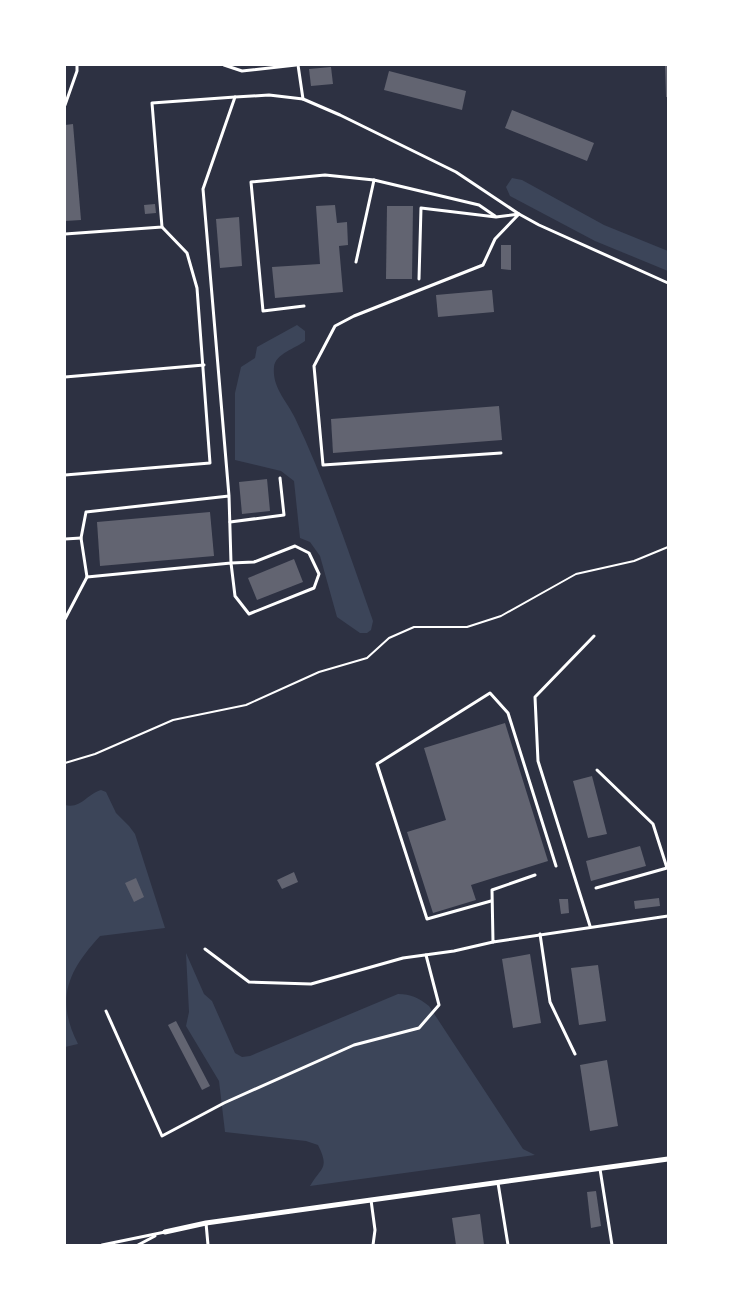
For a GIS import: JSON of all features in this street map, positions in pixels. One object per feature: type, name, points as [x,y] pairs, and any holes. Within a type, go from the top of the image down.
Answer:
[{"type":"street","points":[[165,1232],[206,1224],[371,1200],[668,1159]]},
{"type":"lane","points":[[65,105],[77,71],[77,65]]},
{"type":"lane","points":[[224,65],[242,71],[297,65],[303,99]]},
{"type":"lane","points":[[65,475],[210,463],[197,288],[187,253],[162,227],[152,103],[269,95],[303,99],[456,172],[519,214],[586,248],[668,283]]},
{"type":"lane","points":[[87,577],[231,563],[254,562],[295,546],[309,553],[319,574],[314,588],[249,614],[235,596],[231,563],[229,496],[203,189],[235,97]]},
{"type":"lane","points":[[304,306],[263,311],[251,182],[325,175],[374,180],[479,205],[496,217]]},
{"type":"lane","points":[[356,262],[374,180]]},
{"type":"lane","points":[[419,279],[422,208],[496,217],[519,214]]},
{"type":"lane","points":[[501,453],[323,465],[314,366],[335,326],[354,316],[483,265],[494,239],[519,214]]},
{"type":"lane","points":[[65,234],[162,227]]},
{"type":"lane","points":[[65,377],[204,365]]},
{"type":"lane","points":[[230,522],[284,515],[280,478]]},
{"type":"lane","points":[[65,619],[87,577],[81,538],[86,512],[229,496]]},
{"type":"lane","points":[[65,539],[81,538]]},
{"type":"lane","points":[[590,926],[538,761],[535,697],[594,636]]},
{"type":"lane","points":[[491,901],[427,919],[376,764],[490,694],[508,713],[556,866]]},
{"type":"lane","points":[[597,770],[653,824],[668,875]]},
{"type":"lane","points":[[596,888],[667,868]]},
{"type":"lane","points":[[493,942],[492,890],[535,876]]},
{"type":"lane","points":[[205,949],[249,982],[311,984],[403,958],[590,926],[668,916]]},
{"type":"lane","points":[[540,934],[550,1002],[575,1054]]},
{"type":"lane","points":[[106,1011],[162,1136],[224,1103],[354,1044],[419,1028],[439,1005],[426,955]]},
{"type":"lane","points":[[600,1168],[612,1245]]},
{"type":"lane","points":[[498,1182],[508,1245]]},
{"type":"lane","points":[[371,1200],[375,1230],[374,1245]]},
{"type":"lane","points":[[206,1224],[208,1245]]},
{"type":"lane","points":[[102,1245],[165,1232]]},
{"type":"lane","points":[[138,1245],[165,1232]]},
{"type":"path","points":[[65,763],[96,754],[173,720],[246,705],[319,672],[367,658],[389,638],[414,627],[467,627],[501,616],[576,574],[634,561],[668,547]]},
{"type":"shaded area","points":[[512,178],[522,180],[604,225],[668,251],[668,271],[595,241],[510,196],[506,187]]},
{"type":"shaded area","points":[[297,325],[305,331],[305,341],[286,352],[275,362],[275,381],[295,418],[337,518],[373,621],[371,630],[367,633],[360,633],[337,617],[320,556],[310,542],[300,538],[294,481],[281,471],[235,460],[235,393],[241,367],[255,358],[257,347]]},
{"type":"shaded area","points":[[101,790],[106,792],[116,813],[135,834],[165,928],[100,936],[89,949],[73,974],[68,986],[66,999],[71,1028],[78,1044],[65,1047],[65,805],[71,806],[80,803]]},
{"type":"shaded area","points":[[186,953],[204,994],[212,1001],[235,1053],[242,1057],[250,1056],[398,994],[418,999],[429,1006],[523,1149],[535,1155],[310,1186],[324,1164],[318,1145],[306,1141],[225,1132],[219,1081],[186,1026],[189,1012]]},
{"type":"building","points":[[665,65],[668,65],[668,97],[666,97]]},
{"type":"building","points":[[331,67],[333,84],[311,86],[309,69]]},
{"type":"building","points":[[389,71],[466,91],[462,110],[384,90]]},
{"type":"building","points":[[512,110],[594,143],[587,161],[505,128]]},
{"type":"building","points":[[73,124],[81,220],[65,221],[65,125]]},
{"type":"building","points":[[155,204],[156,213],[145,214],[144,205]]},
{"type":"building","points":[[335,205],[337,223],[347,222],[348,245],[339,246],[343,292],[275,298],[272,267],[320,264],[316,206]]},
{"type":"building","points":[[387,206],[413,206],[412,279],[386,279]]},
{"type":"building","points":[[239,217],[242,266],[220,268],[216,219]]},
{"type":"building","points":[[501,245],[511,245],[511,270],[501,269]]},
{"type":"building","points":[[492,290],[494,312],[438,317],[436,295]]},
{"type":"building","points":[[499,406],[502,440],[333,453],[331,419]]},
{"type":"building","points":[[267,479],[270,511],[242,514],[239,482]]},
{"type":"building","points":[[210,512],[214,556],[100,566],[97,522]]},
{"type":"building","points":[[294,559],[303,582],[257,600],[248,578]]},
{"type":"building","points":[[505,723],[548,861],[471,885],[476,900],[433,913],[407,832],[446,820],[424,748]]},
{"type":"building","points":[[592,776],[607,834],[588,838],[573,781]]},
{"type":"building","points":[[640,846],[646,866],[591,881],[586,861]]},
{"type":"building","points":[[294,872],[298,882],[282,889],[277,880]]},
{"type":"building","points":[[136,878],[144,897],[134,902],[125,883]]},
{"type":"building","points":[[659,898],[660,906],[635,909],[634,901]]},
{"type":"building","points":[[559,899],[568,899],[569,913],[561,914]]},
{"type":"building","points":[[530,954],[541,1023],[513,1028],[502,959]]},
{"type":"building","points":[[598,965],[606,1021],[579,1025],[571,968]]},
{"type":"building","points":[[176,1021],[210,1086],[202,1090],[168,1025]]},
{"type":"building","points":[[607,1060],[618,1126],[590,1131],[580,1065]]},
{"type":"building","points":[[596,1191],[601,1226],[591,1228],[587,1192]]},
{"type":"building","points":[[480,1214],[484,1245],[456,1245],[452,1218]]}]
